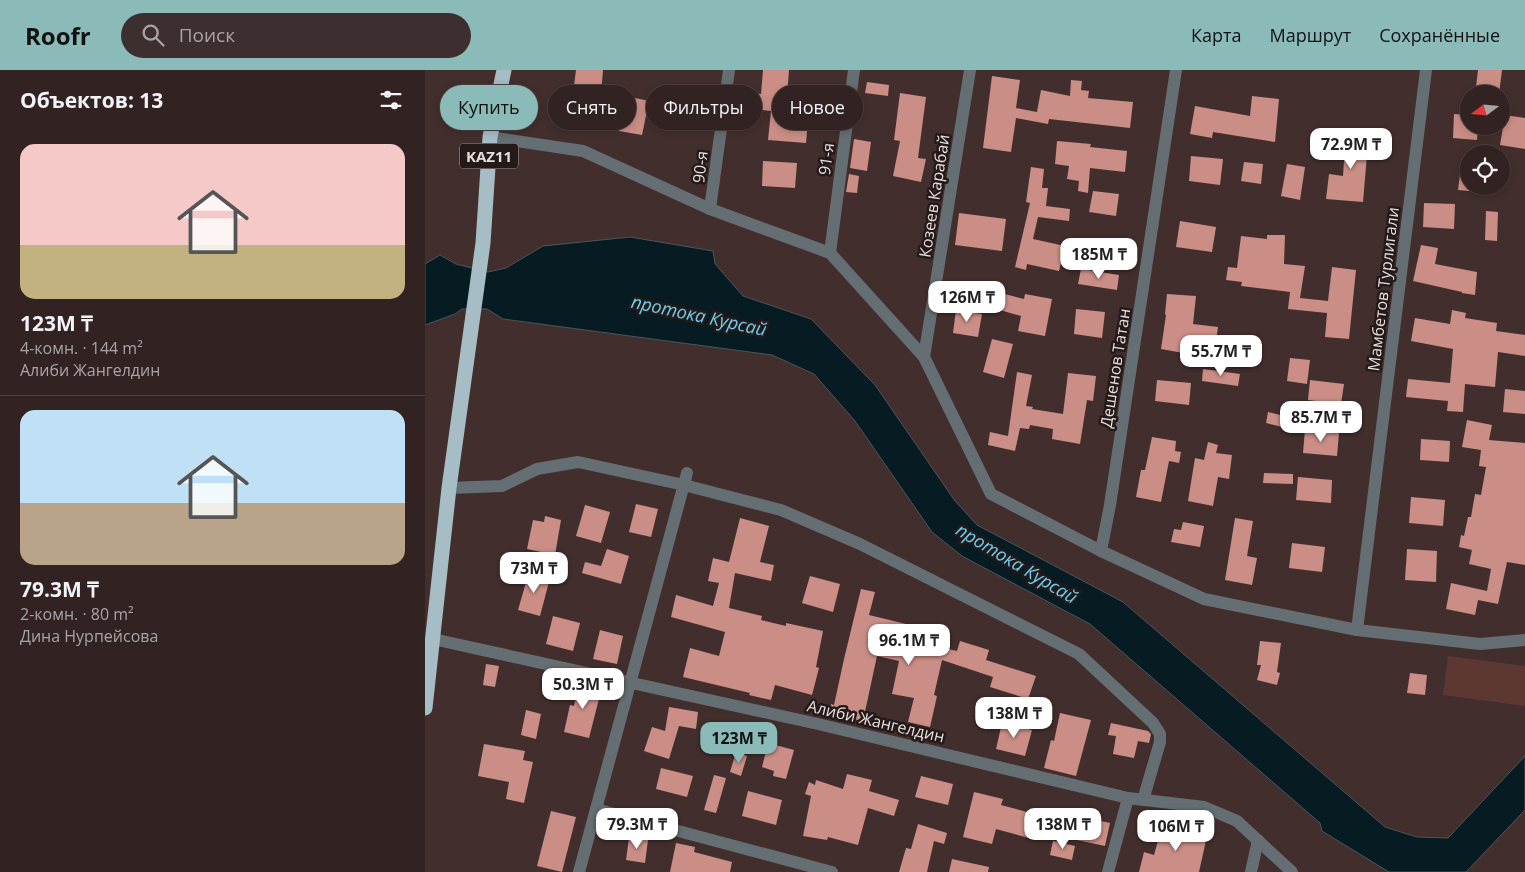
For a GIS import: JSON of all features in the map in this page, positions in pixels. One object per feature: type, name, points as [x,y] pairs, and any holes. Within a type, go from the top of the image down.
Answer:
[{"type":"highway","name":"KAZ11","points":[[425,708],[449,488],[483,243],[490,137],[504,70]]},
{"type":"street","name":"90-я","points":[[711,208],[729,70]]},
{"type":"street","name":"91-я","points":[[830,253],[854,70]]},
{"type":"street","name":"Козеев Карабай","points":[[924,356],[970,70]]},
{"type":"street","name":"Дешенов Татан","points":[[1101,551],[1110,505],[1176,70]]},
{"type":"street","name":"Мамбетов Турлигали","points":[[1357,630],[1426,70]]},
{"type":"street","points":[[490,137],[583,151],[711,208],[830,253],[924,356],[991,494],[1101,551],[1205,599],[1357,630],[1480,644],[1525,640]]},
{"type":"street","points":[[449,488],[502,486],[537,469],[578,462],[686,479],[781,510],[860,544],[1079,654],[1153,723],[1160,734],[1160,742],[1143,800]]},
{"type":"street","points":[[579,872],[686,479]]},
{"type":"street","name":"Алиби Жангелдин","points":[[433,638],[818,724],[1128,798],[1204,807],[1237,821],[1292,872]]},
{"type":"street","points":[[1108,872],[1128,798]]},
{"type":"street","points":[[596,809],[832,872]]},
{"type":"street","points":[[1251,872],[1258,840]]},
{"type":"shaded area","points":[[1448,656],[1525,666],[1525,706],[1443,695]]},
{"type":"water","name":"протока Курсай","points":[[630,237],[713,251],[715,264],[743,296],[811,319],[875,385],[955,501],[977,525],[1123,602],[1385,827],[1417,837],[1448,838],[1525,756],[1525,810],[1466,872],[1389,872],[1322,831],[1320,823],[1090,624],[962,556],[932,532],[855,421],[814,374],[772,355],[503,319],[487,309],[462,309],[455,314],[425,325],[425,264],[440,255],[456,264],[488,272],[506,268],[543,246]]},
{"type":"building","points":[[576,70],[603,70],[602,85],[574,85]]},
{"type":"building","points":[[763,70],[789,70],[788,85],[772,85],[772,130],[807,130],[806,143],[768,140],[771,111],[762,110]]},
{"type":"building","points":[[1478,70],[1502,70],[1500,85],[1476,85]]},
{"type":"building","points":[[992,76],[1020,80],[1016,108],[1037,112],[1041,90],[1070,96],[1071,80],[1082,81],[1081,90],[1089,91],[1088,98],[1133,102],[1130,128],[1049,119],[1048,124],[1016,118],[1011,152],[983,148]]},
{"type":"building","points":[[867,82],[889,85],[888,96],[865,93]]},
{"type":"building","points":[[900,93],[926,97],[918,158],[926,159],[921,182],[893,176],[900,141],[894,140]]},
{"type":"building","points":[[1252,96],[1279,99],[1275,142],[1213,132],[1212,138],[1190,134],[1195,106],[1250,116]]},
{"type":"building","points":[[636,98],[646,100],[646,116],[642,135],[619,131],[636,130]]},
{"type":"building","points":[[1454,114],[1460,114],[1460,135],[1477,135],[1477,140],[1453,138]]},
{"type":"building","points":[[1510,116],[1525,118],[1525,149],[1510,147],[1510,145],[1500,145],[1502,135],[1510,135]]},
{"type":"building","points":[[1346,130],[1369,131],[1363,202],[1326,199],[1329,174],[1343,176]]},
{"type":"building","points":[[854,139],[871,142],[867,171],[850,168]]},
{"type":"building","points":[[1057,141],[1091,144],[1090,147],[1127,151],[1125,172],[1090,168],[1088,193],[1078,191],[1079,181],[1067,179],[1069,166],[1055,164]]},
{"type":"building","points":[[1191,156],[1223,159],[1220,185],[1189,181]]},
{"type":"building","points":[[763,161],[797,163],[795,188],[762,186]]},
{"type":"building","points":[[1244,162],[1263,164],[1261,184],[1241,181]]},
{"type":"building","points":[[1287,164],[1305,167],[1300,200],[1281,196]]},
{"type":"building","points":[[1031,167],[1044,169],[1042,188],[1048,188],[1046,206],[1070,209],[1069,221],[1038,217],[1033,239],[1065,246],[1059,271],[1027,264],[1026,270],[1015,267],[1030,203],[1026,202]]},
{"type":"building","points":[[849,174],[859,176],[857,193],[846,192]]},
{"type":"building","points":[[1460,174],[1460,190],[1458,190]]},
{"type":"building","points":[[1093,191],[1119,194],[1116,216],[1089,212]]},
{"type":"building","points":[[1424,203],[1455,204],[1454,229],[1423,227]]},
{"type":"building","points":[[1486,211],[1498,212],[1497,241],[1485,240]]},
{"type":"building","points":[[959,213],[1006,219],[1002,251],[955,245]]},
{"type":"building","points":[[1180,221],[1216,227],[1212,252],[1176,247]]},
{"type":"building","points":[[1267,235],[1285,235],[1284,264],[1305,266],[1300,298],[1328,301],[1332,267],[1356,270],[1349,339],[1325,337],[1327,313],[1288,309],[1290,292],[1241,286],[1242,282],[1226,280],[1228,267],[1237,268],[1241,236],[1267,239]]},
{"type":"building","points":[[1421,245],[1438,248],[1435,264],[1477,272],[1475,295],[1413,281]]},
{"type":"building","points":[[1081,269],[1119,275],[1117,290],[1078,284]]},
{"type":"building","points":[[997,292],[1024,299],[1025,294],[1052,299],[1045,336],[1018,331],[1021,316],[993,308]]},
{"type":"building","points":[[1167,294],[1196,296],[1193,324],[1218,327],[1215,350],[1190,347],[1189,354],[1161,349]]},
{"type":"building","points":[[1076,309],[1105,312],[1102,338],[1074,334]]},
{"type":"building","points":[[956,310],[982,314],[978,337],[953,333]]},
{"type":"building","points":[[1452,310],[1466,313],[1465,318],[1497,323],[1496,331],[1525,335],[1525,356],[1498,352],[1495,387],[1465,384],[1463,412],[1447,411],[1448,401],[1406,397],[1408,379],[1450,383],[1453,349],[1411,341],[1415,318],[1450,324]]},
{"type":"building","points":[[992,339],[1013,344],[1004,378],[983,372]]},
{"type":"building","points":[[1290,358],[1310,360],[1307,384],[1287,381]]},
{"type":"building","points":[[1203,369],[1240,374],[1238,386],[1202,381]]},
{"type":"building","points":[[1017,372],[1032,375],[1026,406],[1033,407],[1032,409],[1063,414],[1068,373],[1096,376],[1093,401],[1087,400],[1080,444],[1052,439],[1053,429],[1030,425],[1029,429],[1020,428],[1015,451],[988,445],[990,432],[1008,436]]},
{"type":"building","points":[[1157,380],[1191,383],[1189,405],[1155,401]]},
{"type":"building","points":[[1310,380],[1344,384],[1341,404],[1308,400]]},
{"type":"building","points":[[1505,389],[1525,391],[1525,414],[1503,412]]},
{"type":"building","points":[[1268,412],[1297,419],[1294,430],[1266,423]]},
{"type":"building","points":[[1467,420],[1492,425],[1489,440],[1525,443],[1525,565],[1507,562],[1498,604],[1478,600],[1475,615],[1446,609],[1451,583],[1487,591],[1491,569],[1469,564],[1472,550],[1459,547],[1461,535],[1464,536],[1468,517],[1471,517],[1475,494],[1481,495],[1486,467],[1479,466],[1481,450],[1462,447]]},
{"type":"building","points":[[1305,430],[1339,433],[1337,456],[1303,453]]},
{"type":"building","points":[[1152,437],[1176,441],[1175,451],[1181,452],[1179,463],[1169,461],[1161,502],[1136,497],[1141,470],[1145,470]]},
{"type":"building","points":[[1421,439],[1450,441],[1449,462],[1420,460]]},
{"type":"building","points":[[1208,442],[1218,445],[1216,453],[1232,455],[1229,479],[1218,477],[1213,506],[1188,501],[1195,458],[1204,460]]},
{"type":"building","points":[[1264,473],[1293,474],[1293,484],[1263,483]]},
{"type":"building","points":[[1298,477],[1332,480],[1331,503],[1296,500]]},
{"type":"building","points":[[1411,497],[1445,500],[1443,526],[1409,523]]},
{"type":"building","points":[[636,504],[658,509],[651,537],[629,532]]},
{"type":"building","points":[[585,505],[610,512],[601,543],[576,536]]},
{"type":"building","points":[[545,516],[561,520],[555,555],[527,549],[533,520],[544,522]]},
{"type":"building","points":[[740,518],[769,526],[760,562],[774,565],[771,581],[735,573],[729,608],[762,616],[761,620],[786,626],[786,623],[823,631],[816,667],[819,668],[812,695],[775,685],[771,700],[683,677],[690,648],[719,656],[725,632],[671,617],[676,595],[713,606],[719,583],[708,581],[713,558],[729,562]]},
{"type":"building","points":[[1235,518],[1253,521],[1247,556],[1257,558],[1252,585],[1225,580]]},
{"type":"building","points":[[1183,522],[1204,526],[1200,547],[1171,542],[1174,529],[1181,530]]},
{"type":"building","points":[[1292,543],[1325,547],[1322,572],[1289,568]]},
{"type":"building","points":[[607,549],[629,556],[621,584],[582,573],[585,562],[601,566]]},
{"type":"building","points":[[1407,549],[1437,551],[1436,582],[1405,580]]},
{"type":"building","points":[[529,572],[550,578],[540,616],[518,610]]},
{"type":"building","points":[[810,576],[840,584],[833,612],[802,603]]},
{"type":"building","points":[[861,589],[875,592],[869,615],[910,625],[906,639],[957,651],[960,641],[989,650],[986,660],[1036,676],[1028,699],[990,687],[993,677],[942,660],[934,695],[937,696],[930,727],[908,722],[914,698],[892,694],[899,661],[877,656],[863,721],[829,714],[831,704],[834,705]]},
{"type":"building","points":[[553,616],[580,623],[573,651],[546,644]]},
{"type":"building","points":[[600,630],[623,636],[617,664],[593,659]]},
{"type":"building","points":[[1260,641],[1281,643],[1277,672],[1280,673],[1277,685],[1257,680],[1261,665],[1257,665]]},
{"type":"building","points":[[486,664],[499,666],[495,687],[483,685]]},
{"type":"building","points":[[1410,673],[1427,675],[1425,695],[1407,693]]},
{"type":"building","points":[[579,682],[602,687],[589,738],[564,732],[570,705],[574,706]]},
{"type":"building","points":[[669,707],[698,712],[696,729],[679,726],[669,759],[644,751],[652,727],[665,731]]},
{"type":"building","points":[[526,710],[541,714],[536,739],[521,735]]},
{"type":"building","points":[[1060,713],[1091,720],[1076,776],[1044,768],[1051,740],[1054,741]]},
{"type":"building","points":[[1002,723],[1032,730],[1025,756],[996,749]]},
{"type":"building","points":[[1111,723],[1148,731],[1151,734],[1149,743],[1138,741],[1134,758],[1113,754],[1116,736],[1108,735]]},
{"type":"building","points":[[718,728],[733,731],[729,754],[713,751]]},
{"type":"building","points":[[768,743],[794,750],[786,779],[773,776],[774,771],[762,767]]},
{"type":"building","points":[[484,744],[525,751],[523,760],[533,762],[524,803],[506,799],[509,782],[478,776]]},
{"type":"building","points":[[736,752],[747,756],[741,776],[730,772]]},
{"type":"building","points":[[661,768],[693,776],[687,797],[656,789]]},
{"type":"building","points":[[847,774],[872,780],[869,791],[899,800],[894,816],[868,808],[858,845],[828,837],[827,840],[803,836],[811,796],[805,794],[809,782],[815,785],[816,780],[843,789]]},
{"type":"building","points":[[714,775],[726,778],[716,813],[704,810]]},
{"type":"building","points":[[921,776],[953,784],[948,805],[915,797]]},
{"type":"building","points":[[748,791],[782,800],[776,825],[742,816]]},
{"type":"building","points":[[974,792],[1003,799],[1001,805],[1038,815],[1032,839],[996,829],[992,844],[963,837]]},
{"type":"building","points":[[551,811],[576,817],[562,872],[537,866]]},
{"type":"building","points":[[1078,816],[1110,823],[1105,846],[1072,839]]},
{"type":"building","points":[[1173,821],[1186,825],[1184,831],[1207,836],[1199,872],[1139,872],[1144,852],[1154,855],[1159,837],[1168,839]]},
{"type":"building","points":[[918,824],[947,833],[944,844],[934,841],[927,872],[899,872],[906,848],[911,849]]},
{"type":"building","points":[[629,838],[648,840],[645,863],[626,860]]},
{"type":"building","points":[[1053,841],[1075,846],[1072,860],[1050,855]]},
{"type":"building","points":[[676,843],[695,847],[694,852],[732,862],[730,872],[670,872]]},
{"type":"building","points":[[952,859],[989,867],[988,872],[949,872]]}]
